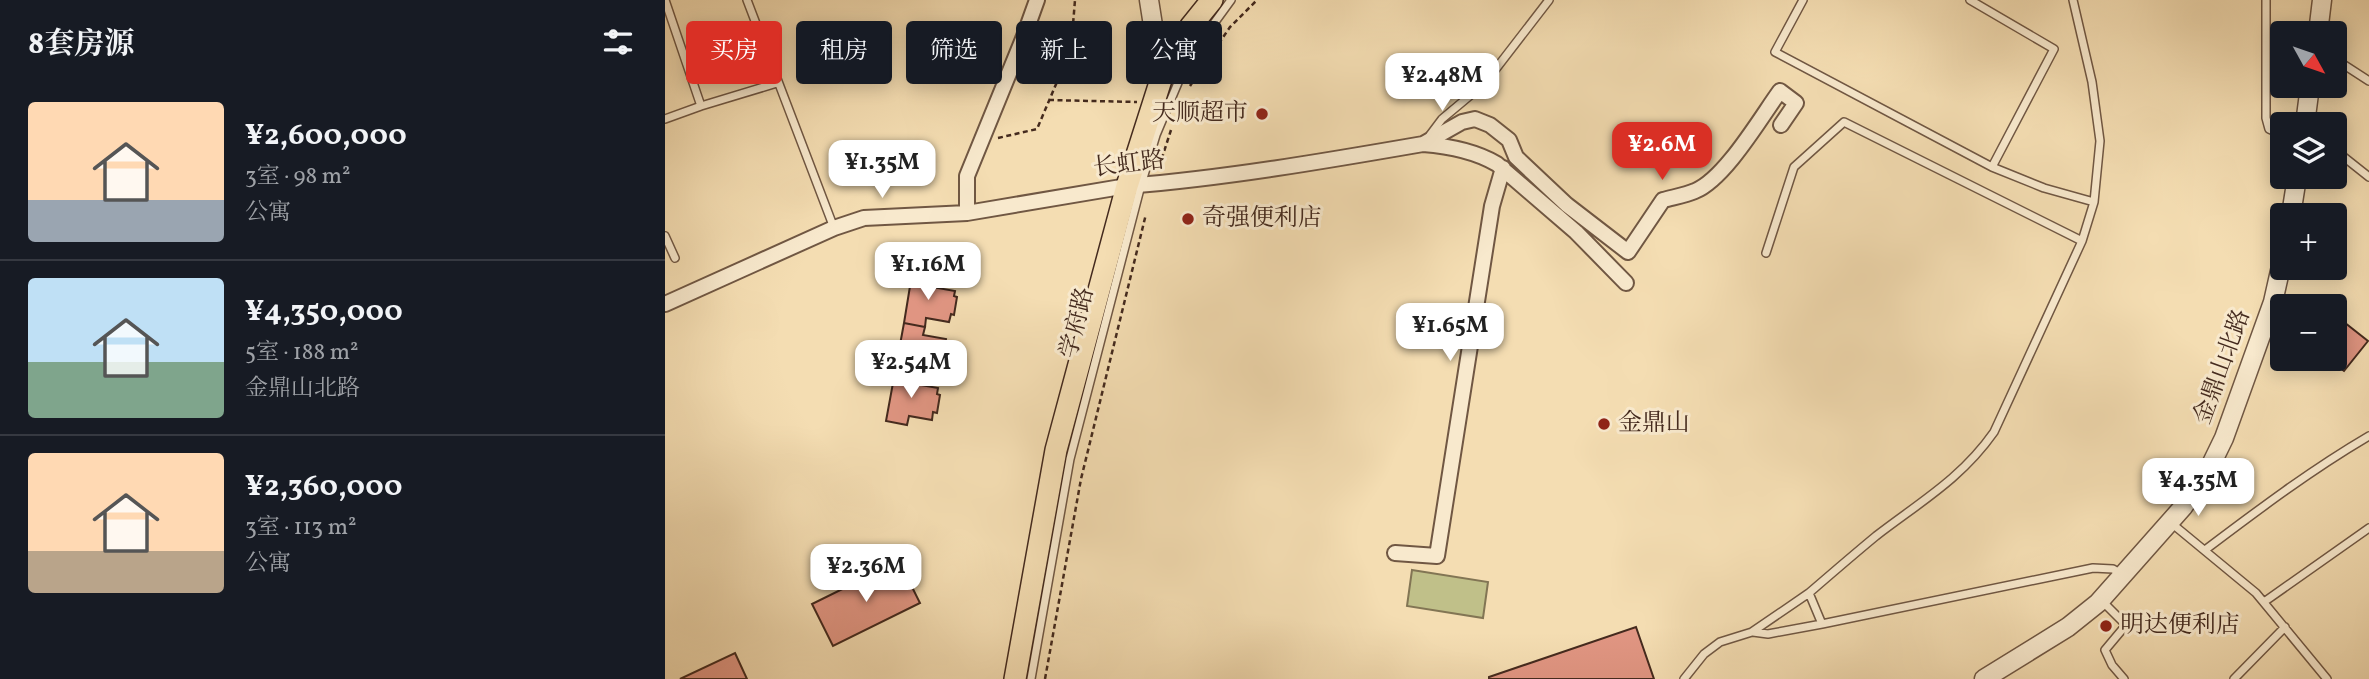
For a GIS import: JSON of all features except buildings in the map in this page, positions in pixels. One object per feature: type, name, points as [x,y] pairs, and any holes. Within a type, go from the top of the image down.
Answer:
[{"type":"main road","name":"学府路","points":[[1195,21],[1212,0]]},
{"type":"main road","name":"学府路","points":[[1015,679],[1056,450],[1140,185],[1161,84]]},
{"type":"street","points":[[967,213],[967,176],[1037,0]]},
{"type":"street","points":[[1149,0],[1152,21]]},
{"type":"street","points":[[2319,21],[2322,0]]},
{"type":"street","points":[[1423,144],[1462,122],[1475,119],[1490,125],[1509,140],[1516,158],[1546,186],[1628,252],[1663,200],[1697,191],[1720,171],[1780,91],[1796,103],[1780,125]]},
{"type":"street","points":[[1423,144],[1445,146],[1485,157],[1503,168],[1576,232],[1626,283]]},
{"type":"street","name":"长虹路","points":[[665,304],[834,228],[864,218],[967,213],[1140,185],[1279,168],[1423,144]]},
{"type":"street","points":[[1395,552],[1437,556],[1492,206],[1503,168]]},
{"type":"street","name":"金鼎山北路","points":[[1984,679],[2068,627],[2101,600],[2171,522],[2208,471],[2224,438],[2273,302],[2278,280]]},
{"type":"lane","points":[[665,0],[701,106]]},
{"type":"lane","points":[[747,0],[755,21]]},
{"type":"lane","name":"学府路","points":[[1031,679],[1070,459],[1140,185],[1160,124],[1188,59],[1231,0]]},
{"type":"lane","points":[[1423,144],[1442,119],[1485,83],[1549,0]]},
{"type":"lane","points":[[1803,0],[1775,52],[1992,167],[2044,188],[2094,202]]},
{"type":"lane","points":[[1970,0],[2054,48],[1992,167]]},
{"type":"lane","points":[[1684,679],[1704,654],[1720,642],[1752,632],[1809,593],[1876,537],[1952,480],[1976,456],[1994,432],[2082,241],[2094,202],[2100,141],[2092,82],[2073,0]]},
{"type":"lane","points":[[2266,0],[2266,118],[2270,129]]},
{"type":"lane","points":[[2347,67],[2369,81]]},
{"type":"lane","points":[[665,119],[774,84]]},
{"type":"lane","points":[[777,84],[834,228]]},
{"type":"lane","points":[[1766,253],[1794,167],[1844,122],[2082,241]]},
{"type":"lane","points":[[2347,160],[2369,177]]},
{"type":"lane","points":[[665,236],[675,258]]},
{"type":"lane","points":[[2205,551],[2268,502],[2369,436]]},
{"type":"lane","points":[[2171,522],[2264,602],[2327,679]]},
{"type":"lane","points":[[2264,602],[2369,528]]},
{"type":"lane","points":[[1752,632],[1768,634],[1822,624],[2093,568],[2113,569],[2124,575]]},
{"type":"lane","points":[[1809,593],[1822,624]]},
{"type":"lane","points":[[2101,600],[2126,625],[2105,650],[2124,679]]},
{"type":"lane","points":[[2234,679],[2285,627]]},
{"type":"path","points":[[981,142],[1037,129],[1071,49],[1075,0]]},
{"type":"path","points":[[1190,85],[1230,27],[1257,0]]},
{"type":"path","points":[[1049,100],[1146,102]]},
{"type":"path","points":[[1140,185],[1174,122]]},
{"type":"path","points":[[1045,679],[1081,479],[1146,212]]},
{"type":"green space","points":[[1412,570],[1488,582],[1483,618],[1407,606]]},
{"type":"place","name":"天顺超市","points":[[1262,114]]},
{"type":"place","name":"奇强便利店","points":[[1188,219]]},
{"type":"place","name":"金鼎山","points":[[1604,424]]},
{"type":"place","name":"明达便利店","points":[[2106,626]]}]
